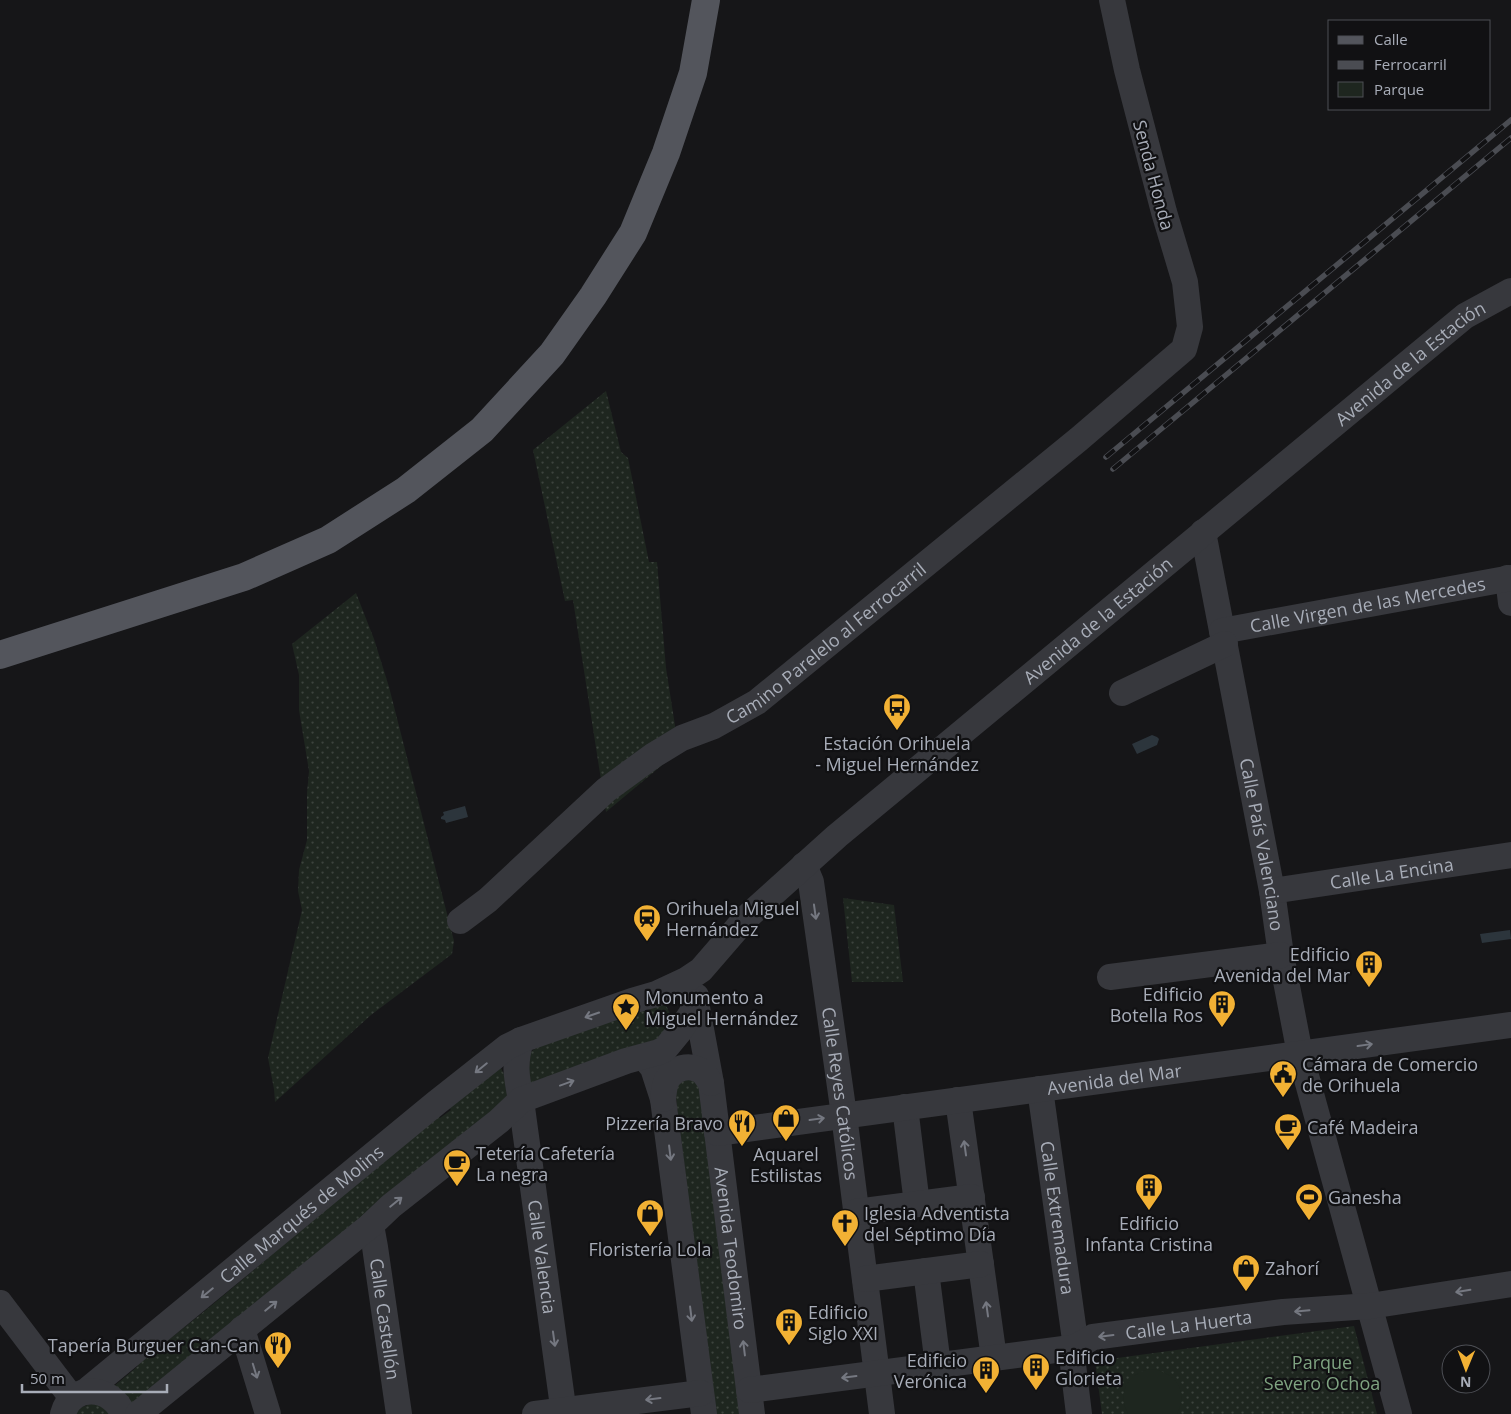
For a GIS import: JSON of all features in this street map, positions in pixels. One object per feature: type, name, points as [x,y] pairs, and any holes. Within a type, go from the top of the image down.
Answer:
[{"type":"main road","points":[[0,655],[244,577],[328,540],[406,490],[482,430],[552,354],[593,296],[633,233],[666,153],[692,73],[706,0]]},
{"type":"street","name":"Senda Honda","points":[[1112,0],[1129,79],[1184,282],[1190,327],[1184,349]]},
{"type":"street","name":"Avenida de la Estación","points":[[701,970],[746,918],[837,836],[1466,316],[1511,292]]},
{"type":"street","name":"Camino Parelelo al Ferrocarril","points":[[460,922],[488,900],[606,790],[654,755],[682,738],[714,726],[757,702],[1079,439],[1184,349]]},
{"type":"street","name":"Calle País Valenciano","points":[[1203,532],[1272,891],[1281,955],[1300,1054],[1399,1414]]},
{"type":"street","name":"Calle Virgen de las Mercedes","points":[[1122,693],[1224,637],[1510,586]]},
{"type":"street","name":"Calle La Encina","points":[[1272,891],[1511,854]]},
{"type":"street","name":"Calle Reyes Católicos","points":[[804,865],[811,882],[844,1116],[882,1414]]},
{"type":"street","points":[[1110,977],[1281,955]]},
{"type":"street","name":"Calle Marqués de Molins","points":[[68,1406],[436,1103],[507,1047],[521,1040],[656,994],[686,980],[701,970]]},
{"type":"street","name":"Avenida Teodomiro","points":[[701,970],[697,984],[696,1002],[711,1083],[751,1402]]},
{"type":"street","points":[[656,994],[668,999],[679,1009],[681,1029]]},
{"type":"street","points":[[138,1414],[371,1225],[391,1206],[499,1121],[521,1100],[659,1052],[667,1047],[681,1029],[696,1002]]},
{"type":"street","name":"Avenida del Mar","points":[[717,1132],[1511,1025]]},
{"type":"street","points":[[521,1040],[515,1064],[521,1100]]},
{"type":"street","points":[[535,1414],[702,1404],[663,1099],[653,1068],[644,1057]]},
{"type":"street","points":[[663,1099],[665,1085],[669,1076],[684,1067],[698,1069],[704,1073],[711,1083]]},
{"type":"street","name":"Calle Extremadura","points":[[1040,1089],[1073,1347],[1079,1414]]},
{"type":"street","name":"Calle Valencia","points":[[521,1100],[564,1412]]},
{"type":"street","points":[[958,1100],[994,1358]]},
{"type":"street","points":[[905,1107],[917,1204]]},
{"type":"street","points":[[856,1212],[972,1197]]},
{"type":"street","name":"Calle Castellón","points":[[371,1225],[398,1414]]},
{"type":"street","points":[[865,1279],[981,1264]]},
{"type":"street","points":[[926,1271],[938,1365]]},
{"type":"street","name":"Calle La Huerta","points":[[751,1402],[877,1373],[1073,1347],[1093,1337],[1283,1312],[1370,1306],[1511,1284]]},
{"type":"street","points":[[0,1303],[68,1406],[94,1391],[104,1393],[112,1398],[118,1404],[123,1414]]},
{"type":"street","points":[[242,1329],[268,1414]]},
{"type":"green space","points":[[606,391],[621,452],[628,458],[649,562],[657,562],[666,668],[679,751],[606,812],[573,600],[565,601],[533,450]]},
{"type":"green space","points":[[356,593],[374,639],[389,687],[454,941],[452,954],[371,1015],[275,1102],[268,1058],[302,910],[298,891],[299,870],[307,840],[309,771],[299,710],[299,675],[292,644]]},
{"type":"green space","points":[[843,898],[894,905],[903,982],[852,982]]},
{"type":"green space","points":[[658,989],[679,1032],[595,1060],[129,1414],[74,1414],[77,1409],[95,1402],[137,1365],[206,1310],[438,1116],[440,1118],[451,1110],[448,1106],[500,1065],[503,1073],[536,1048]]},
{"type":"green space","points":[[687,1076],[703,1087],[743,1414],[715,1414],[675,1090],[678,1080]]},
{"type":"green space","name":"Parque Severo Ochoa","points":[[1354,1326],[1377,1414],[1102,1414],[1095,1361]]},
{"type":"green space","points":[[1150,1369],[1166,1374],[1173,1378],[1177,1384],[1181,1398],[1177,1414],[1128,1414],[1124,1399],[1126,1386],[1135,1375]]},
{"type":"shaded area","points":[[1152,735],[1159,739],[1157,745],[1137,754],[1132,744]]},
{"type":"shaded area","points":[[465,806],[468,817],[446,823],[445,820],[441,819],[444,815],[443,812]]},
{"type":"shaded area","points":[[1510,930],[1511,939],[1482,943],[1480,934]]},
{"type":"railway","points":[[1106,457],[1511,120]]},
{"type":"railway","points":[[1113,469],[1511,138]]},
{"type":"place","name":"Estación Orihuela - Miguel Hernández","points":[[897,731]]},
{"type":"place","name":"Orihuela Miguel Hernández","points":[[647,942]]},
{"type":"place","name":"Edificio Avenida del Mar","points":[[1369,988]]},
{"type":"place","name":"Edificio Botella Ros","points":[[1222,1028]]},
{"type":"place","name":"Monumento a Miguel Hernández","points":[[626,1031]]},
{"type":"place","name":"Cámara de Comercio de Orihuela","points":[[1283,1098]]},
{"type":"place","name":"Aquarel Estilistas","points":[[786,1142]]},
{"type":"place","name":"Pizzería Bravo","points":[[742,1147]]},
{"type":"place","name":"Café Madeira","points":[[1288,1151]]},
{"type":"place","name":"Tetería Cafetería La negra","points":[[457,1187]]},
{"type":"place","name":"Edificio Infanta Cristina","points":[[1149,1211]]},
{"type":"place","name":"Ganesha","points":[[1309,1221]]},
{"type":"place","name":"Floristería Lola","points":[[650,1237]]},
{"type":"place","name":"Iglesia Adventista del Séptimo Día","points":[[845,1247]]},
{"type":"place","name":"Zahorí","points":[[1246,1292]]},
{"type":"place","name":"Edificio Siglo XXI","points":[[789,1346]]},
{"type":"place","name":"Tapería Burguer Can-Can","points":[[278,1369]]},
{"type":"place","name":"Edificio Glorieta","points":[[1036,1391]]},
{"type":"place","name":"Edificio Verónica","points":[[986,1394]]}]
